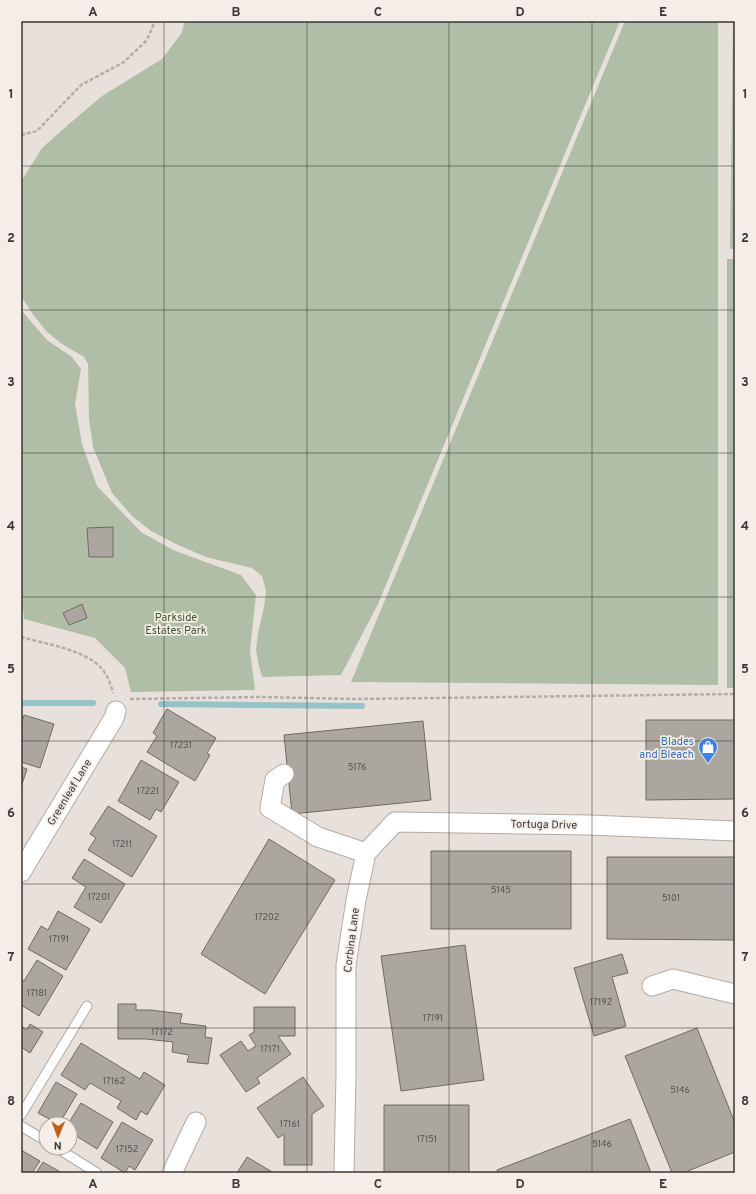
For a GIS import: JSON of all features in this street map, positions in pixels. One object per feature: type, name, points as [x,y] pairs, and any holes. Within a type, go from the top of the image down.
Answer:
[{"type":"street","name":"Greenleaf Lane","points":[[21,872],[114,718],[115,705]]},
{"type":"street","points":[[284,774],[275,780],[270,808],[318,837],[366,853]]},
{"type":"street","name":"Tortuga Drive","points":[[366,853],[395,822],[590,825],[735,831]]},
{"type":"street","name":"Corbina Lane","points":[[344,1173],[346,966],[356,900],[366,853]]},
{"type":"street","points":[[652,986],[673,979],[735,994]]},
{"type":"street","points":[[172,1173],[196,1122]]},
{"type":"lane","points":[[21,1115],[87,1006]]},
{"type":"lane","points":[[21,1126],[38,1136]]},
{"type":"lane","points":[[70,1156],[97,1173]]},
{"type":"path","points":[[21,136],[37,131],[81,85],[124,62],[147,40],[155,21]]},
{"type":"path","points":[[21,637],[82,654],[98,664],[109,680],[115,705],[150,699],[356,699],[735,694]]},
{"type":"green space","points":[[185,21],[620,21],[378,604],[341,675],[262,677],[256,650],[266,591],[262,576],[252,568],[206,557],[151,531],[132,516],[112,493],[93,447],[89,419],[88,364],[84,357],[62,344],[46,331],[21,296],[22,180],[42,148],[69,124],[102,96],[162,59],[181,34]]},
{"type":"green space","points":[[625,21],[718,21],[718,685],[351,682]]},
{"type":"green space","points":[[733,21],[735,21],[735,249],[730,249]]},
{"type":"green space","points":[[727,259],[735,259],[735,688],[727,688]]},
{"type":"green space","name":"Parkside Estates Park","points":[[21,310],[47,340],[72,357],[81,369],[75,404],[82,444],[97,486],[141,532],[173,550],[241,575],[256,595],[250,650],[255,690],[131,692],[125,668],[95,638],[24,619],[21,588]]},
{"type":"building","points":[[113,527],[113,557],[89,557],[87,528]]},
{"type":"building","points":[[82,604],[87,618],[69,625],[63,613]]},
{"type":"building","points":[[167,709],[216,738],[207,753],[210,755],[195,781],[147,752],[157,736],[153,733]]},
{"type":"building","points":[[24,715],[54,724],[40,768],[21,762],[21,725]]},
{"type":"building","points":[[646,720],[735,720],[735,799],[646,800]]},
{"type":"building","points":[[423,721],[431,800],[292,814],[284,735]]},
{"type":"building","points":[[141,760],[179,782],[161,812],[156,809],[150,820],[118,801]]},
{"type":"building","points":[[21,767],[27,769],[21,787]]},
{"type":"building","points":[[108,806],[157,836],[132,877],[88,850],[96,838],[90,834]]},
{"type":"building","points":[[269,839],[335,880],[265,994],[201,954]]},
{"type":"building","points":[[431,851],[571,851],[571,929],[431,929]]},
{"type":"building","points":[[607,857],[735,857],[735,940],[607,939]]},
{"type":"building","points":[[84,859],[125,884],[101,923],[74,907],[86,887],[72,878]]},
{"type":"building","points":[[58,911],[90,929],[66,970],[28,949],[41,926],[48,930]]},
{"type":"building","points":[[465,945],[484,1080],[401,1091],[381,956]]},
{"type":"building","points":[[622,954],[628,973],[612,977],[626,1026],[594,1036],[574,968]]},
{"type":"building","points":[[37,960],[63,976],[39,1016],[21,1005],[21,979],[24,981]]},
{"type":"building","points":[[118,1004],[136,1004],[136,1010],[151,1010],[182,1014],[180,1023],[206,1026],[205,1037],[212,1038],[208,1064],[187,1062],[189,1055],[172,1052],[173,1042],[146,1039],[118,1039]]},
{"type":"building","points":[[254,1007],[295,1007],[295,1036],[278,1036],[291,1054],[257,1078],[260,1083],[246,1092],[220,1055],[241,1041],[248,1051],[256,1046],[249,1035],[254,1032]]},
{"type":"building","points":[[30,1024],[43,1032],[30,1053],[21,1047],[21,1026],[27,1030]]},
{"type":"building","points":[[697,1028],[735,1123],[735,1152],[683,1173],[672,1173],[625,1056]]},
{"type":"building","points":[[81,1043],[140,1079],[144,1072],[165,1085],[147,1115],[141,1111],[136,1120],[117,1108],[121,1101],[90,1083],[85,1090],[61,1075]]},
{"type":"building","points":[[303,1077],[324,1106],[312,1114],[312,1165],[284,1165],[284,1134],[278,1138],[257,1108]]},
{"type":"building","points":[[56,1082],[77,1094],[64,1116],[44,1116],[38,1113]]},
{"type":"building","points":[[81,1103],[113,1122],[97,1149],[78,1137],[78,1116],[73,1116]]},
{"type":"building","points":[[384,1105],[469,1105],[469,1173],[384,1173]]},
{"type":"building","points":[[630,1119],[651,1173],[498,1173],[497,1170]]},
{"type":"building","points":[[122,1122],[153,1140],[135,1170],[129,1166],[125,1173],[101,1158]]},
{"type":"building","points":[[21,1150],[40,1161],[32,1173],[21,1173]]},
{"type":"building","points":[[247,1157],[274,1173],[237,1173]]},
{"type":"building","points":[[43,1162],[62,1173],[36,1173]]},
{"type":"waterway","points":[[21,703],[93,703]]},
{"type":"waterway","points":[[161,704],[362,706]]},
{"type":"place","name":"Blades and Bleach","points":[[708,764]]}]
